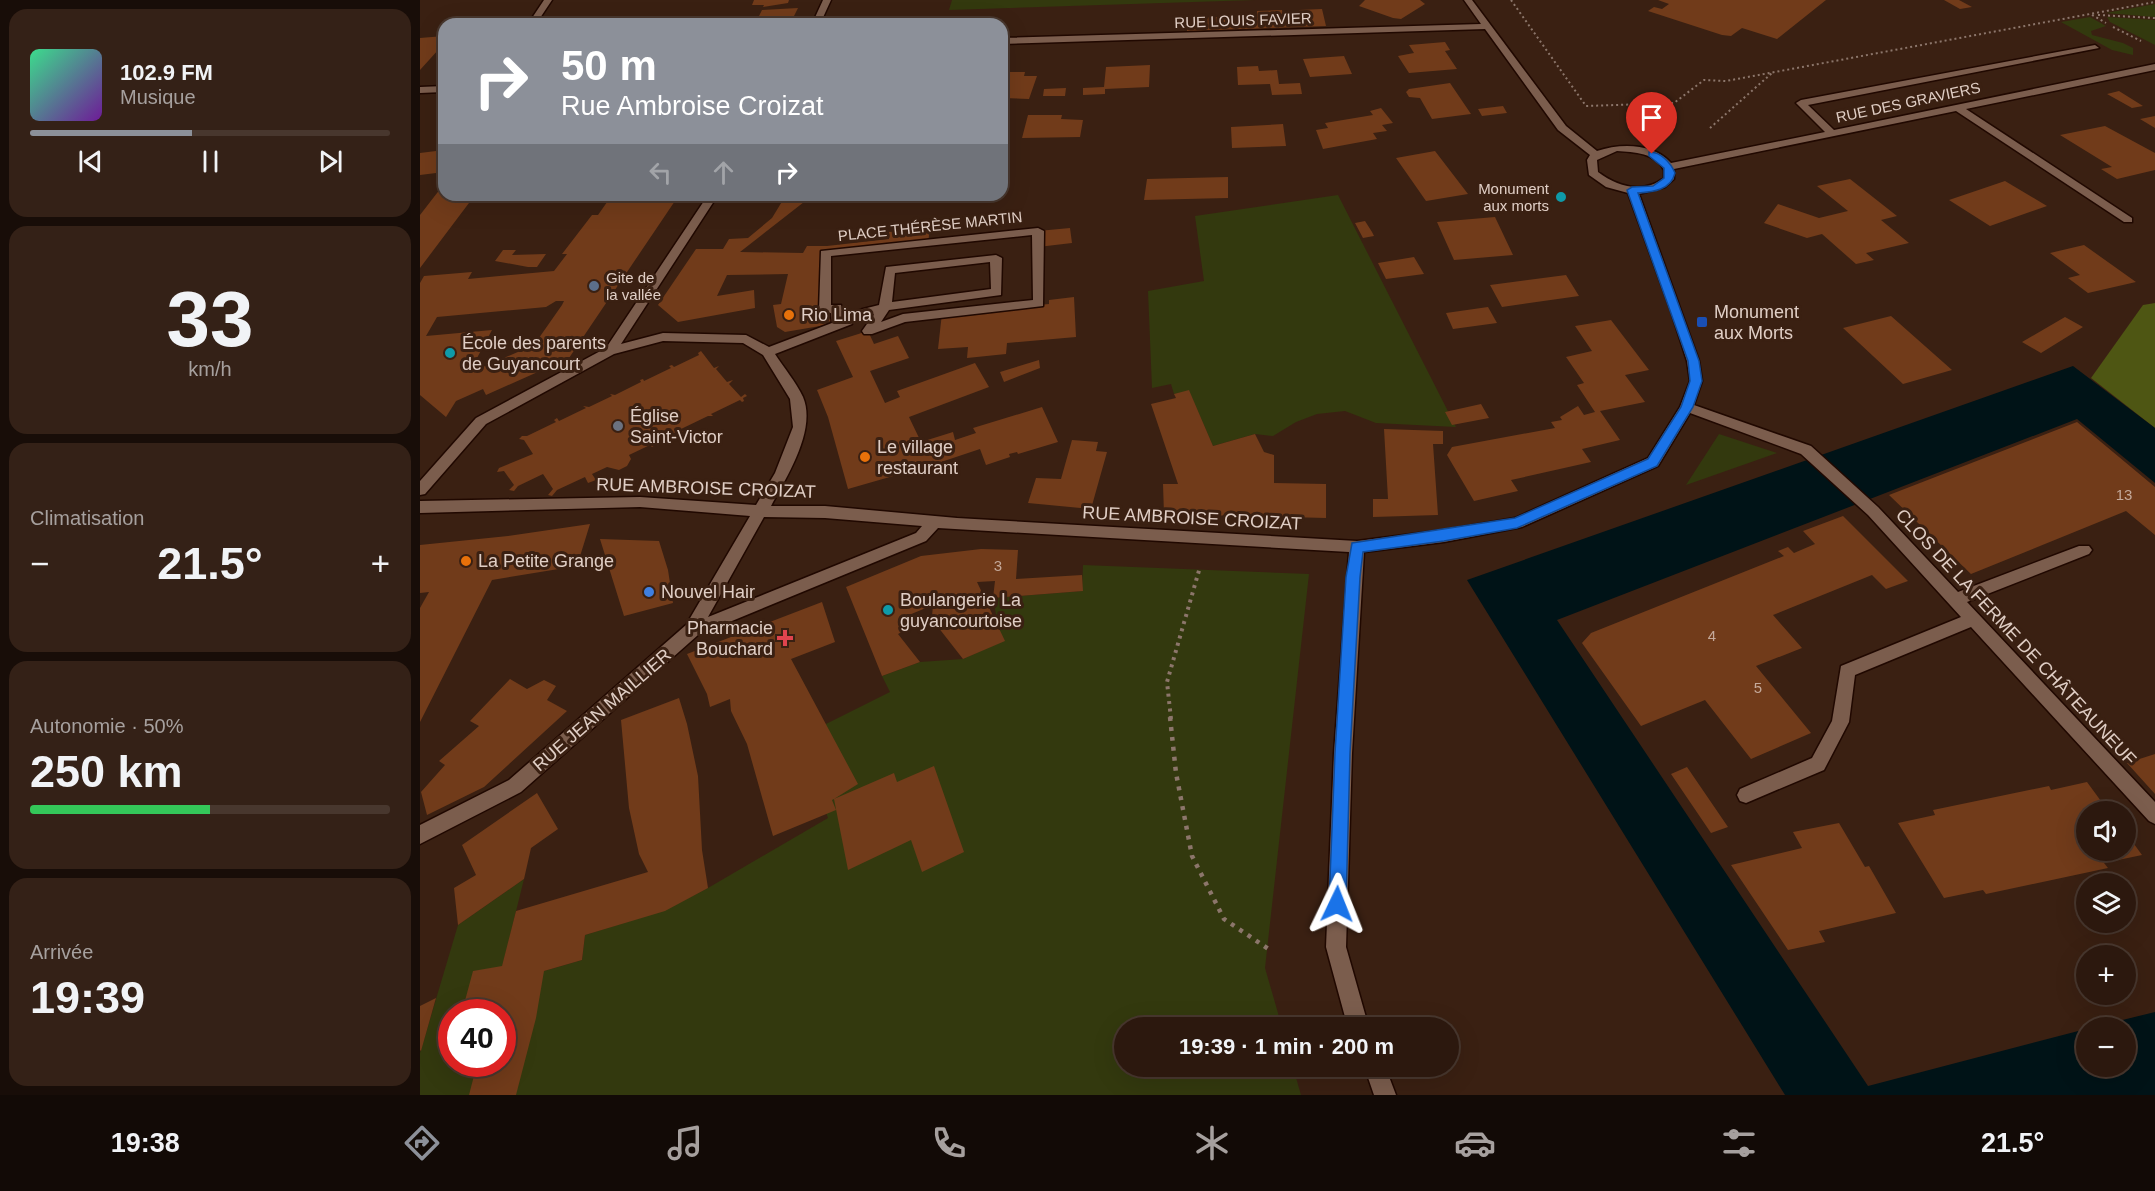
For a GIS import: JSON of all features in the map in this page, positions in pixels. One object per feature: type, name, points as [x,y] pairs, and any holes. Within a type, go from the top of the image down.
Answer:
[{"type":"street","points":[[535,18],[548,0]]},
{"type":"street","points":[[819,18],[827,0]]},
{"type":"street","points":[[1468,0],[1562,128],[1596,155]]},
{"type":"street","name":"RUE LOUIS FAVIER","points":[[1008,41],[1485,26]]},
{"type":"street","points":[[1832,133],[1801,103],[2095,48]]},
{"type":"street","name":"RUE DES GRAVIERS","points":[[1668,166],[2155,68]]},
{"type":"street","points":[[420,90],[438,89]]},
{"type":"street","points":[[1957,107],[2128,220]]},
{"type":"street","points":[[1628,148],[1652,154],[1668,166],[1669,179],[1663,185],[1632,190],[1609,184],[1593,173],[1592,160],[1596,155],[1605,151],[1628,148]]},
{"type":"street","name":"RUE AMBROISE CROIZAT","points":[[420,507],[640,502],[1357,547],[1444,536],[1517,523],[1653,462],[1687,407],[1696,381],[1693,361],[1632,190]]},
{"type":"street","points":[[610,351],[709,201]]},
{"type":"street","name":"PLACE THÉRÈSE MARTIN","points":[[885,307],[837,320],[837,308],[825,310],[825,253],[1038,231],[1039,303],[903,318],[867,331],[885,307],[890,270],[996,258],[997,292],[885,307]]},
{"type":"street","name":"PLACE THÉRÈSE MARTIN","points":[[768,352],[885,307]]},
{"type":"street","points":[[420,490],[481,421],[610,351],[663,337],[714,337],[747,339],[768,352]]},
{"type":"street","name":"RUE JEAN MAILLIER","points":[[420,834],[515,786],[692,630],[762,511],[782,473],[800,427],[797,399],[768,352]]},
{"type":"street","name":"CLOS DE LA FERME DE CHÂTEAUNEUF","points":[[1687,407],[1806,450],[1873,511],[2155,815]]},
{"type":"street","points":[[692,630],[921,537],[936,521]]},
{"type":"street","points":[[1356,1017],[1336,947],[1342,753],[1353,577],[1357,547]]},
{"type":"street","points":[[1956,600],[2084,550]]},
{"type":"street","points":[[1746,795],[1818,764],[1840,722],[1847,671],[1973,619]]},
{"type":"street","points":[[1378,1077],[1385,1095]]},
{"type":"path","points":[[1511,0],[1586,106],[1674,103],[1704,80],[1726,81],[1773,73],[2155,2]]},
{"type":"path","points":[[2091,15],[2155,18]]},
{"type":"path","points":[[2091,15],[2146,44]]},
{"type":"path","points":[[1693,162],[1682,154],[1773,73]]},
{"type":"path","points":[[1202,561],[1167,682],[1176,773],[1192,856],[1224,919],[1270,950]]},
{"type":"green space","points":[[952,0],[1255,0],[949,10]]},
{"type":"green space","points":[[2155,4],[2155,17],[2106,13]]},
{"type":"green space","points":[[2090,17],[2106,26],[2091,31],[2092,35],[2123,43],[2133,48],[2133,55],[2112,50],[2061,22]]},
{"type":"green space","points":[[2107,17],[2155,20],[2155,45],[2110,22]]},
{"type":"green space","points":[[1338,195],[1456,427],[1376,423],[1345,411],[1317,414],[1296,422],[1273,436],[1255,434],[1213,446],[1189,391],[1174,394],[1171,384],[1152,388],[1148,291],[1204,281],[1195,216]]},
{"type":"green space","points":[[2155,303],[2155,428],[2091,378],[2143,305]]},
{"type":"green space","points":[[1719,434],[1777,453],[1686,485]]},
{"type":"green space","points":[[1083,565],[1309,574],[1265,968],[1279,1017],[1114,1017],[1114,1077],[1296,1077],[1301,1095],[420,1095],[420,1053],[458,925],[524,879],[494,999],[438,999],[438,1077],[516,1077],[516,999],[496,999],[544,971],[582,960],[585,935],[665,910],[708,888],[828,818],[800,737],[890,692],[882,676],[920,662],[963,659],[1001,642],[993,598],[1082,591]]},
{"type":"shaded area","points":[[2073,366],[2155,428],[2155,483],[2077,419],[1557,620],[1868,1086],[2076,1032],[2076,1077],[2136,1077],[2135,1017],[2155,1012],[2155,1095],[1785,1095],[1467,580]]},
{"type":"building","points":[[754,0],[789,0],[788,3],[763,7],[764,5],[752,5]]},
{"type":"building","points":[[1365,0],[1420,0],[1425,4],[1401,19],[1359,6]]},
{"type":"building","points":[[1658,0],[1826,0],[1777,39],[1742,28],[1731,36],[1722,35],[1648,11],[1654,7],[1662,9],[1669,4]]},
{"type":"building","points":[[1944,0],[1959,0],[1972,7],[1960,9]]},
{"type":"building","points":[[798,8],[793,18],[758,18],[762,10]]},
{"type":"building","points":[[1322,9],[1326,26],[1187,31],[1188,18],[1257,16],[1257,11],[1282,10],[1283,15],[1300,14],[1299,10]]},
{"type":"building","points":[[438,36],[438,50],[420,70],[420,38]]},
{"type":"building","points":[[1445,42],[1450,50],[1445,51],[1457,69],[1409,73],[1398,56],[1414,53],[1409,45]]},
{"type":"building","points":[[1344,56],[1352,74],[1310,77],[1303,59]]},
{"type":"building","points":[[1150,65],[1149,87],[1105,89],[1105,94],[1083,95],[1083,88],[1104,87],[1106,67]]},
{"type":"building","points":[[1258,66],[1259,71],[1277,70],[1279,84],[1300,83],[1302,94],[1272,95],[1270,84],[1238,85],[1237,67]]},
{"type":"building","points":[[1008,72],[1025,72],[1024,76],[1037,76],[1029,99],[1008,98]]},
{"type":"building","points":[[1450,83],[1471,114],[1432,119],[1420,98],[1409,97],[1406,92],[1409,89]]},
{"type":"building","points":[[1066,88],[1065,96],[1043,96],[1044,89]]},
{"type":"building","points":[[2119,91],[2143,106],[2132,108],[2107,94]]},
{"type":"building","points":[[1503,106],[1507,113],[1482,116],[1478,109]]},
{"type":"building","points":[[1381,108],[1393,123],[1382,125],[1387,131],[1373,133],[1377,139],[1323,149],[1316,130],[1328,128],[1325,123],[1373,115],[1370,111]]},
{"type":"building","points":[[1028,115],[1062,115],[1061,119],[1083,120],[1080,137],[1022,138]]},
{"type":"building","points":[[2155,116],[2155,128],[2140,119]]},
{"type":"building","points":[[1283,124],[1286,146],[1232,148],[1231,127]]},
{"type":"building","points":[[2105,126],[2155,153],[2155,170],[2117,179],[2101,169],[2112,167],[2060,135]]},
{"type":"building","points":[[438,151],[438,173],[420,175],[420,153]]},
{"type":"building","points":[[1435,151],[1468,194],[1426,201],[1396,158]]},
{"type":"building","points":[[1228,177],[1228,198],[1144,200],[1147,179]]},
{"type":"building","points":[[1850,179],[1897,216],[1881,220],[1909,243],[1866,253],[1874,260],[1856,264],[1822,234],[1807,238],[1764,223],[1778,204],[1819,218],[1848,211],[1817,186]]},
{"type":"building","points":[[2005,181],[2047,206],[1990,226],[1949,200]]},
{"type":"building","points":[[438,192],[438,201],[470,201],[420,268],[420,215]]},
{"type":"building","points":[[608,201],[675,201],[569,358],[486,395],[483,389],[456,401],[446,417],[420,395],[420,283],[424,276],[472,272],[468,279],[554,271],[567,254],[562,254],[592,215],[598,215]],"holes":[[[556,301],[564,301],[534,345],[476,370],[470,371],[492,330],[426,336],[437,317],[546,307]]]},
{"type":"building","points":[[782,201],[805,201],[740,252],[803,253],[807,246],[889,239],[889,232],[930,228],[928,243],[825,253],[825,310],[837,308],[837,320],[825,322],[826,325],[785,332],[777,327],[773,305],[781,304],[788,274],[727,275],[717,296],[754,290],[755,308],[678,322],[658,305],[696,249],[723,249],[729,239],[748,238],[772,218]]},
{"type":"building","points":[[1495,217],[1513,255],[1454,260],[1437,222]]},
{"type":"building","points":[[1365,221],[1374,236],[1363,238],[1355,223]]},
{"type":"building","points":[[1070,228],[1072,243],[1038,247],[1038,231]]},
{"type":"building","points":[[2084,245],[2136,282],[2088,293],[2068,278],[2080,275],[2050,253]]},
{"type":"building","points":[[503,250],[516,250],[512,255],[546,254],[537,267],[528,267],[495,261]]},
{"type":"building","points":[[1414,257],[1424,274],[1386,279],[1378,263]]},
{"type":"building","points":[[1566,275],[1579,296],[1502,307],[1490,285]]},
{"type":"building","points":[[1074,297],[1076,337],[1007,343],[1006,354],[967,358],[968,347],[938,349],[942,313],[1049,304],[1049,300]]},
{"type":"building","points":[[1488,307],[1497,323],[1453,329],[1446,313]]},
{"type":"building","points":[[1891,316],[1952,370],[1903,384],[1843,328]]},
{"type":"building","points":[[2065,317],[2083,327],[2041,353],[2022,342]]},
{"type":"building","points":[[1611,320],[1649,370],[1625,375],[1645,402],[1600,411],[1620,440],[1582,449],[1591,462],[1511,480],[1518,491],[1474,501],[1447,455],[1452,447],[1555,428],[1551,422],[1562,420],[1560,417],[1578,406],[1584,415],[1595,412],[1577,385],[1584,383],[1566,357],[1592,351],[1575,326]]},
{"type":"building","points":[[868,331],[874,344],[898,336],[909,358],[870,371],[885,403],[900,397],[897,391],[975,363],[989,387],[909,417],[921,442],[953,432],[955,440],[976,433],[973,428],[1042,407],[1058,442],[1018,454],[1017,452],[1009,454],[1010,457],[986,465],[980,449],[929,466],[931,472],[916,476],[914,470],[848,489],[828,417],[817,390],[853,377],[836,341]]},
{"type":"building","name":"Église Saint-Victor","points":[[701,351],[714,368],[719,366],[716,369],[727,382],[733,380],[729,384],[741,397],[745,394],[747,396],[743,398],[744,401],[740,400],[711,414],[713,416],[708,416],[681,429],[683,432],[678,431],[653,443],[655,445],[652,447],[650,445],[629,455],[631,459],[627,466],[619,470],[607,467],[592,474],[596,480],[588,483],[585,477],[557,490],[552,496],[548,495],[553,489],[543,474],[518,486],[514,491],[509,490],[514,485],[504,471],[497,472],[499,468],[533,454],[524,440],[519,439],[522,436],[527,436],[556,422],[554,420],[557,418],[559,421],[586,408],[583,406],[589,407],[612,396],[610,394],[615,395],[641,382],[640,380],[644,381],[671,368],[669,366],[674,367],[699,355]]},
{"type":"building","points":[[1039,360],[1040,368],[1004,382],[1000,372]]},
{"type":"building","points":[[1189,390],[1213,446],[1255,434],[1264,452],[1274,455],[1274,483],[1326,484],[1326,518],[1164,514],[1163,484],[1178,484],[1151,404],[1176,398],[1174,394]]},
{"type":"building","points":[[1481,404],[1489,418],[1452,425],[1445,412]]},
{"type":"building","points":[[2077,422],[2155,487],[2155,535],[2126,511],[1971,574],[1889,495]]},
{"type":"building","points":[[1384,429],[1443,431],[1443,444],[1433,444],[1438,515],[1373,517],[1373,499],[1388,499]]},
{"type":"building","points":[[1072,440],[1098,442],[1096,451],[1107,452],[1091,509],[1028,503],[1036,478],[1061,479]]},
{"type":"building","points":[[1843,516],[1908,581],[1886,589],[1872,575],[1773,615],[1802,648],[1756,666],[1811,733],[1751,759],[1705,700],[1641,726],[1582,643],[1591,633],[1784,556],[1778,551],[1788,547],[1794,553],[1815,544],[1803,531]]},
{"type":"building","points":[[590,524],[577,566],[492,580],[420,722],[420,608],[429,592],[420,593],[420,545],[508,536]]},
{"type":"building","points":[[600,539],[659,541],[668,570],[673,603],[624,616]]},
{"type":"building","name":"Boulangerie La guyancourtoise","points":[[981,549],[1018,550],[1016,579],[1082,575],[1083,591],[993,598],[995,581],[977,582],[1005,641],[963,659],[938,627],[931,628],[933,605],[909,615],[916,624],[898,634],[920,662],[882,676],[846,587],[921,556]]},
{"type":"building","points":[[822,602],[835,642],[791,659],[858,784],[832,800],[836,810],[773,836],[747,744],[731,711],[730,699],[710,707],[707,694],[687,654]]},
{"type":"building","points":[[510,679],[527,689],[544,680],[556,686],[547,700],[567,711],[484,787],[427,815],[421,792],[445,765],[439,761],[479,726],[470,721]]},
{"type":"building","points":[[679,698],[698,776],[702,850],[708,888],[665,911],[585,935],[582,960],[544,971],[536,1018],[516,1095],[469,1095],[474,1077],[516,1077],[516,999],[465,999],[473,971],[502,966],[516,911],[648,872],[639,854],[629,808],[621,720]]},
{"type":"building","points":[[2155,754],[2155,794],[2127,763]]},
{"type":"building","points":[[934,766],[964,852],[922,872],[911,840],[848,870],[834,799],[894,773],[897,782]]},
{"type":"building","points":[[1687,767],[1728,827],[1711,833],[1671,774]]},
{"type":"building","points":[[2087,782],[2101,801],[2076,801],[2076,861],[2114,861],[2104,863],[2108,868],[1986,894],[1983,890],[1944,898],[1898,823],[1935,815],[1933,810],[2049,786],[2051,790]]},
{"type":"building","points":[[537,793],[558,829],[531,848],[524,879],[458,925],[454,888],[476,875],[462,845]]},
{"type":"building","points":[[1839,823],[1865,867],[1869,866],[1896,913],[1819,931],[1825,942],[1788,950],[1731,865],[1802,848],[1793,832]]},
{"type":"building","points":[[2136,847],[2142,855],[2136,856]]},
{"type":"building","points":[[436,998],[421,1051],[420,1006]]},
{"type":"place","name":"Monument aux morts","points":[[1561,197]]},
{"type":"place","name":"Gite de la vallée","points":[[594,286]]},
{"type":"place","name":"Rio Lima","points":[[789,315]]},
{"type":"place","name":"Monument aux Morts","points":[[1702,322]]},
{"type":"place","name":"École des parents de Guyancourt","points":[[450,353]]},
{"type":"place","name":"Église Saint-Victor","points":[[618,426]]},
{"type":"place","name":"Le village restaurant","points":[[865,457]]},
{"type":"place","name":"La Petite Grange","points":[[466,561]]},
{"type":"place","name":"Nouvel Hair","points":[[649,592]]},
{"type":"place","name":"Boulangerie La guyancourtoise","points":[[888,610]]},
{"type":"place","name":"Pharmacie Bouchard","points":[[785,638]]},
{"type":"route","points":[[1337,904],[1342,753],[1353,577],[1357,547],[1444,536],[1517,523],[1653,462],[1687,407],[1696,381],[1693,361],[1632,190],[1655,188],[1663,185],[1669,179],[1668,166],[1652,154]]}]
